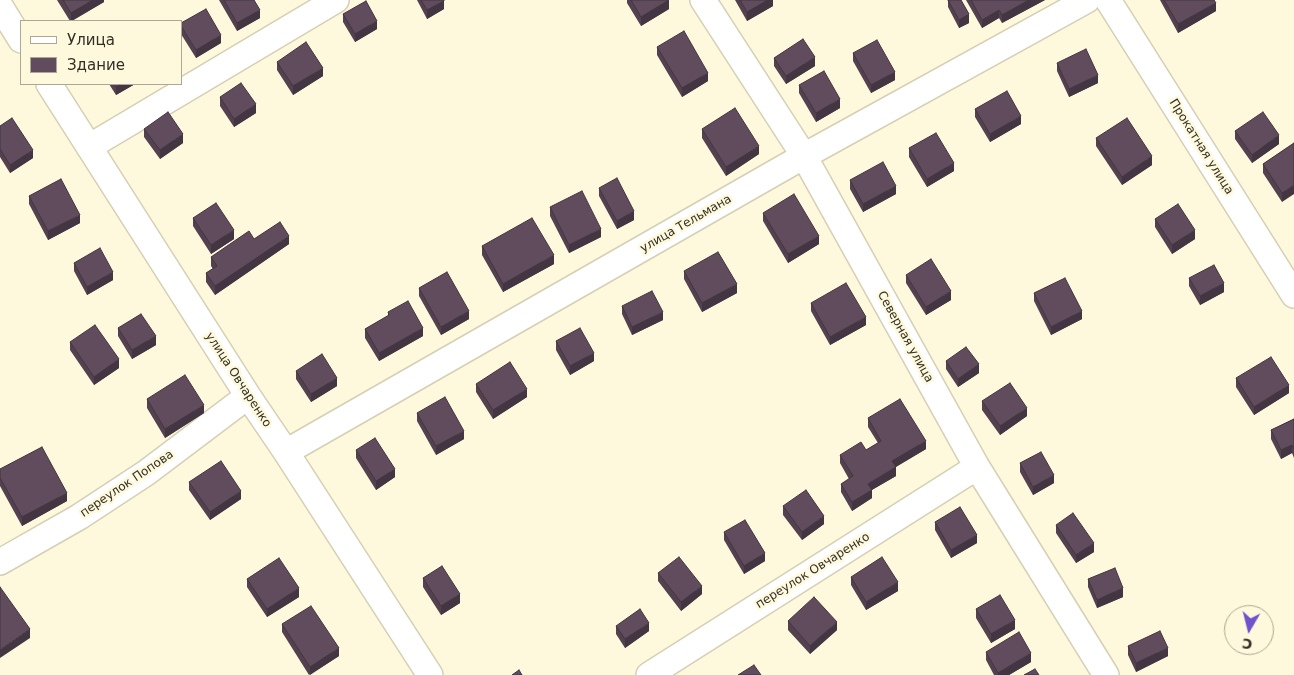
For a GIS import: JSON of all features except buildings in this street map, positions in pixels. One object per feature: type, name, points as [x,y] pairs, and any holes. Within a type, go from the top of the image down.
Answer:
[{"type":"street","points":[[89,147],[336,0]]},
{"type":"street","name":"Северная улица","points":[[703,0],[804,156],[977,467],[1106,675]]},
{"type":"street","name":"улица Тельмана","points":[[286,452],[804,156],[1087,0]]},
{"type":"street","name":"Прокатная улица","points":[[1108,0],[1294,294]]},
{"type":"street","points":[[0,6],[20,38]]},
{"type":"street","name":"улица Овчаренко","points":[[50,85],[248,396],[430,675]]},
{"type":"street","name":"переулок Попова","points":[[0,562],[79,517],[146,473],[248,396]]},
{"type":"street","name":"переулок Овчаренко","points":[[649,675],[977,467]]}]
